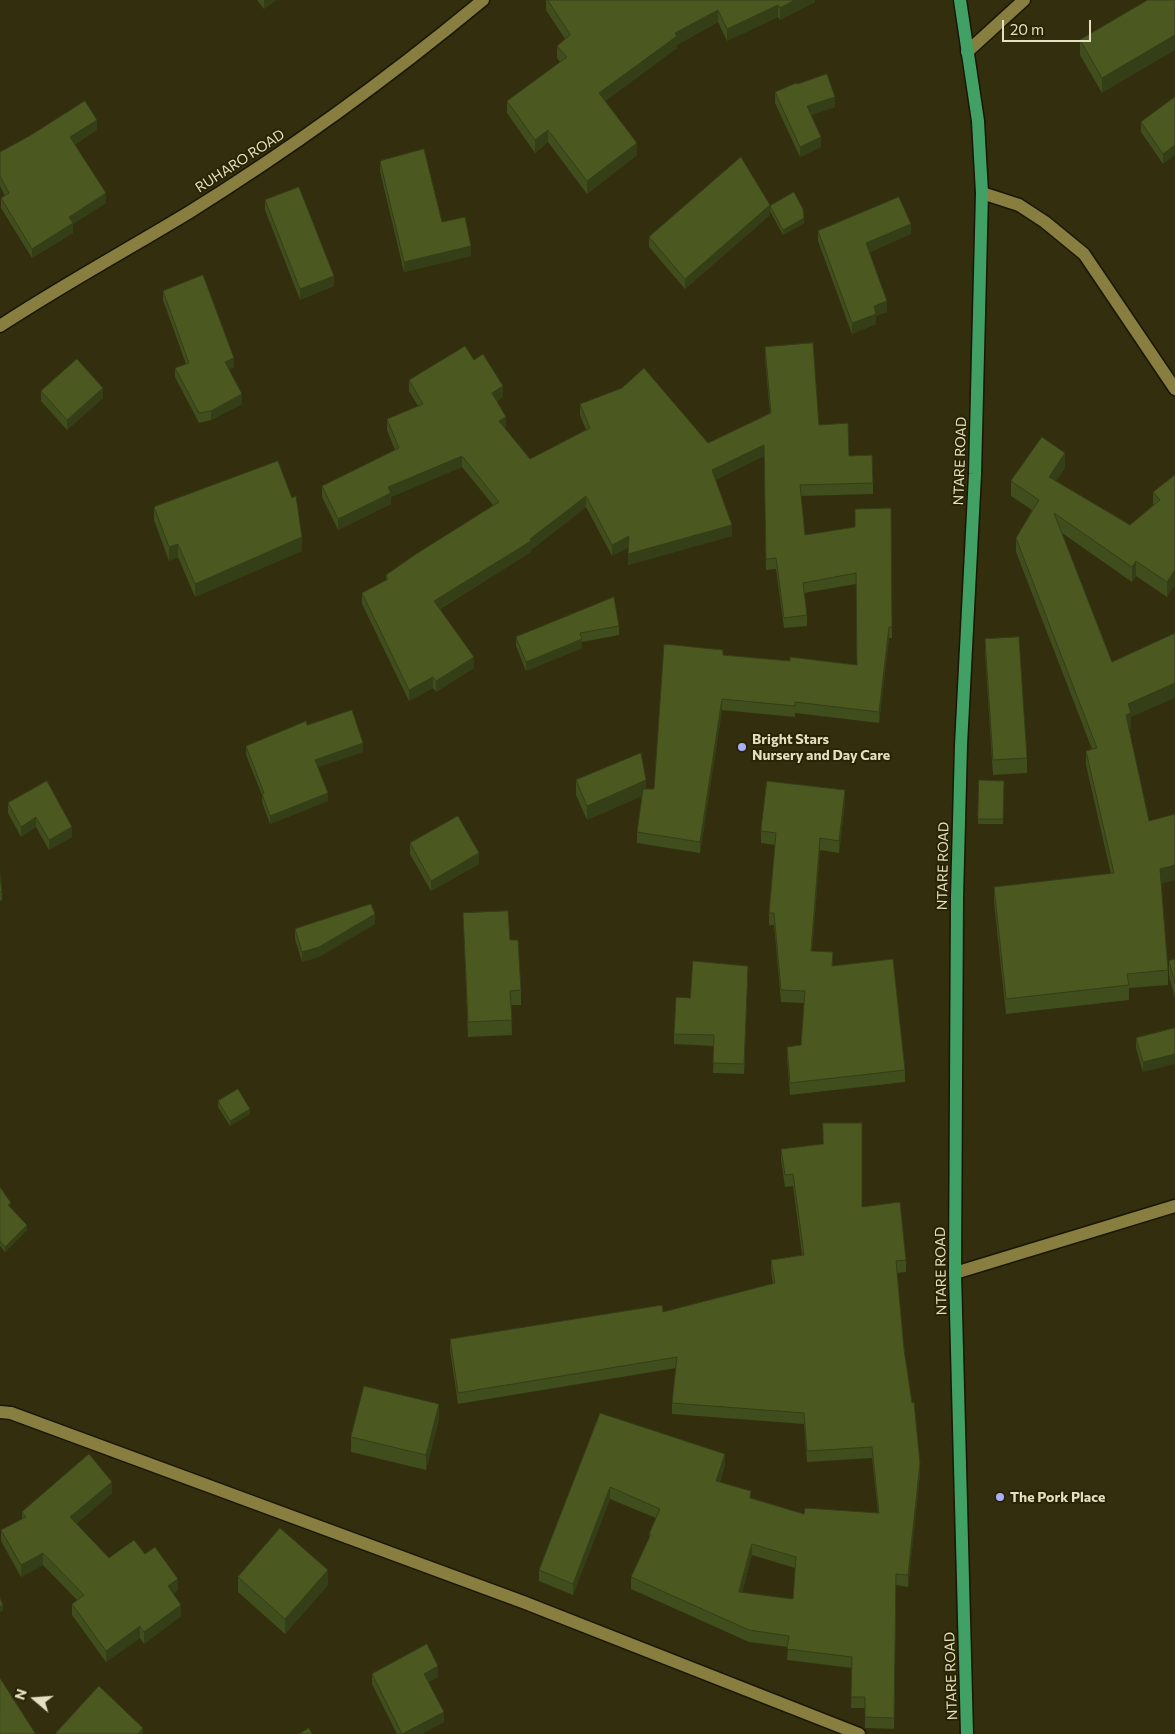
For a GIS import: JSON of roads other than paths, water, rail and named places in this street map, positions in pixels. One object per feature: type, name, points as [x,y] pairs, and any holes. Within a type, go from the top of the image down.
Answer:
[{"type":"main road","name":"NTARE ROAD","points":[[960,0],[978,121],[982,193],[975,474],[962,735],[957,898],[955,1273],[967,1734]]},
{"type":"street","name":"RUHARO ROAD","points":[[0,326],[189,212],[310,133],[434,40],[483,0]]},
{"type":"street","points":[[967,52],[1024,0]]},
{"type":"street","points":[[982,193],[1020,205],[1045,222],[1084,254],[1175,389]]},
{"type":"street","points":[[955,1273],[1175,1206]]},
{"type":"street","points":[[0,1412],[11,1413],[175,1472],[523,1602],[859,1734]]},
{"type":"place","name":"Bright Stars Nursery and Day Care","points":[[742,747]]},
{"type":"place","name":"The Pork Place","points":[[1000,1497]]}]
